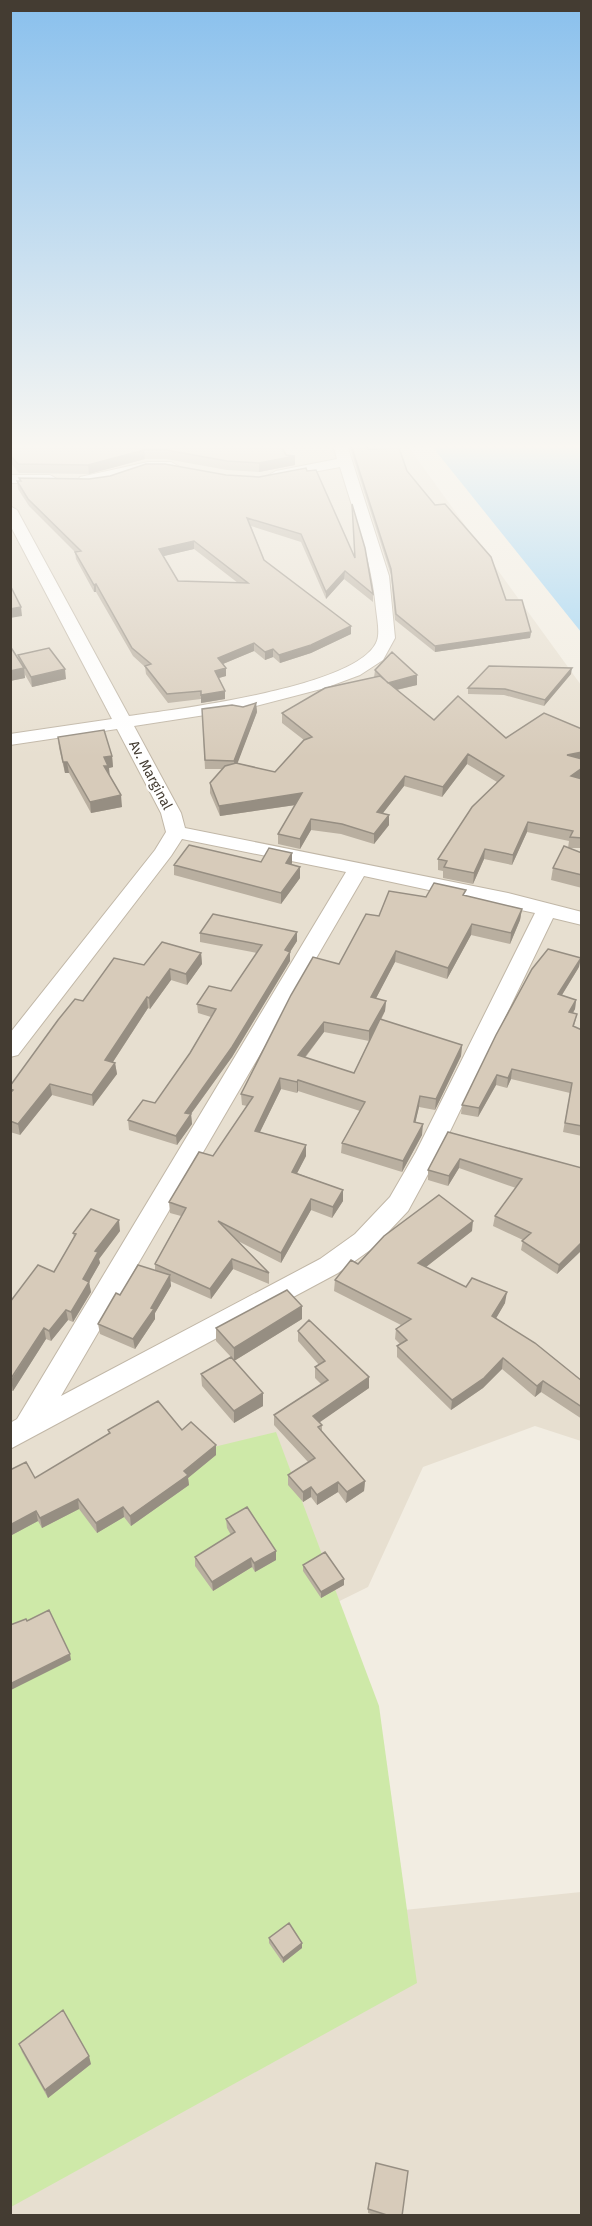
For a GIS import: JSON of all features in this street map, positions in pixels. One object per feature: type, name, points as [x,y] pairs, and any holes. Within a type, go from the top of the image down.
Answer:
[{"type":"street","name":"Av. Marginal","points":[[31,549],[171,813],[176,832]]},
{"type":"street","points":[[10,740],[244,704],[354,671],[377,656],[387,638],[381,576],[373,549]]},
{"type":"street","points":[[10,1049],[164,852],[176,832],[358,868],[548,909],[581,919]]},
{"type":"street","points":[[19,1432],[358,868]]},
{"type":"street","points":[[19,1432],[329,1266],[364,1241],[399,1204],[428,1152],[548,909]]},
{"type":"shaded area","points":[[11,549],[482,549],[581,685],[581,1441],[535,1426],[423,1467],[368,1587],[11,1763]]},
{"type":"shaded area","points":[[581,1892],[581,2215],[11,2216],[11,2025],[266,1924]]},
{"type":"green space","points":[[276,1432],[379,1706],[417,1983],[11,2207],[11,1499],[20,1494]]},
{"type":"water","points":[[514,549],[581,549],[581,632]]},
{"type":"building","points":[[79,549],[160,549],[178,581],[248,583],[204,549],[259,549],[264,560],[351,626],[311,645],[279,655],[273,649],[265,652],[254,643],[218,658],[226,668],[215,671],[225,691],[201,695],[201,691],[167,694],[145,666],[151,664],[132,648],[96,584],[94,585],[75,552],[81,551]]},
{"type":"building","points":[[307,549],[351,549],[355,558],[354,549],[365,549],[373,594],[345,571],[326,592]]},
{"type":"building","points":[[385,549],[484,549],[491,557],[506,600],[522,600],[531,632],[435,646],[396,614],[391,569]]},
{"type":"building","points":[[10,585],[21,607],[10,609]]},
{"type":"building","points":[[10,646],[24,668],[10,671]]},
{"type":"building","points":[[49,648],[65,669],[31,677],[18,655]]},
{"type":"building","points":[[392,652],[417,675],[388,683],[375,670]]},
{"type":"building","points":[[489,666],[572,668],[545,700],[505,689],[468,688]]},
{"type":"building","points":[[380,676],[434,720],[458,696],[506,738],[544,713],[582,729],[582,752],[567,755],[582,759],[582,768],[571,776],[582,779],[582,838],[570,837],[573,831],[528,822],[513,855],[485,849],[474,873],[444,867],[447,861],[438,859],[472,807],[504,776],[468,754],[443,787],[405,776],[377,812],[389,815],[374,834],[342,824],[311,819],[300,839],[278,834],[302,793],[219,806],[210,783],[225,766],[236,763],[275,772],[304,740],[312,737],[282,713],[325,688]]},
{"type":"building","points":[[256,703],[234,761],[205,760],[202,709],[232,705],[243,707]]},
{"type":"building","points":[[104,730],[112,756],[104,757],[108,766],[104,766],[121,795],[90,802],[67,762],[63,762],[58,737]]},
{"type":"building","points":[[189,845],[261,862],[269,848],[292,853],[286,863],[300,867],[281,893],[174,865]]},
{"type":"building","points":[[564,846],[582,853],[582,875],[553,868]]},
{"type":"building","points":[[434,883],[466,890],[463,895],[522,909],[511,933],[472,924],[448,968],[396,951],[371,997],[386,1001],[369,1031],[324,1022],[298,1055],[354,1073],[380,1019],[462,1045],[436,1099],[420,1096],[414,1122],[423,1124],[403,1161],[342,1143],[365,1102],[298,1080],[297,1082],[280,1078],[255,1131],[306,1145],[292,1172],[343,1190],[333,1207],[311,1199],[281,1253],[218,1221],[269,1273],[232,1259],[210,1289],[155,1264],[186,1208],[169,1202],[199,1152],[213,1156],[253,1097],[241,1094],[313,957],[339,964],[366,914],[379,916],[389,891],[426,897]]},
{"type":"building","points":[[213,914],[297,932],[285,950],[290,952],[232,1047],[185,1113],[191,1114],[176,1136],[128,1120],[143,1100],[155,1103],[190,1053],[216,1009],[197,1004],[209,986],[231,991],[262,945],[200,933]]},
{"type":"building","points":[[162,942],[201,953],[186,974],[170,969],[149,998],[147,997],[105,1060],[115,1063],[92,1095],[50,1084],[18,1124],[10,1121],[10,1093],[13,1090],[10,1086],[75,999],[83,1001],[114,958],[144,965]]},
{"type":"building","points":[[548,949],[581,958],[558,994],[576,1000],[569,1012],[577,1014],[573,1026],[582,1030],[582,1126],[565,1123],[572,1083],[512,1069],[508,1078],[497,1075],[479,1108],[462,1105],[496,1035],[532,969]]},
{"type":"building","points":[[448,1132],[582,1168],[582,1242],[559,1265],[522,1241],[531,1233],[495,1216],[522,1179],[460,1159],[449,1176],[428,1170]]},
{"type":"building","points":[[439,1195],[473,1221],[418,1263],[466,1287],[472,1278],[507,1292],[492,1316],[535,1343],[582,1381],[582,1407],[543,1381],[537,1386],[503,1358],[484,1378],[452,1400],[397,1346],[407,1340],[396,1329],[411,1319],[335,1280],[351,1260],[358,1264],[384,1236]]},
{"type":"building","points":[[91,1209],[119,1220],[95,1251],[98,1252],[83,1279],[89,1282],[71,1312],[66,1310],[49,1331],[44,1328],[10,1380],[10,1302],[38,1265],[54,1272],[76,1234],[73,1233]]},
{"type":"building","points":[[138,1265],[170,1275],[151,1308],[154,1309],[133,1339],[98,1324],[116,1293],[120,1295]]},
{"type":"building","points":[[287,1290],[302,1306],[234,1348],[216,1328]]},
{"type":"building","points":[[309,1320],[369,1377],[313,1416],[322,1425],[318,1427],[365,1481],[347,1492],[338,1482],[317,1495],[311,1487],[303,1492],[288,1475],[315,1458],[274,1415],[328,1380],[315,1367],[325,1361],[298,1331]]},
{"type":"building","points":[[231,1357],[263,1393],[234,1411],[201,1374]]},
{"type":"building","points":[[158,1401],[182,1430],[191,1422],[216,1445],[184,1471],[188,1475],[130,1516],[123,1507],[96,1523],[78,1499],[40,1518],[36,1511],[10,1525],[10,1470],[26,1462],[35,1478],[110,1433],[108,1430]]},
{"type":"building","points":[[247,1507],[276,1551],[254,1563],[251,1558],[212,1582],[195,1557],[235,1532],[226,1519]]},
{"type":"building","points":[[325,1552],[344,1579],[321,1592],[303,1565]]},
{"type":"building","points":[[49,1610],[70,1654],[10,1684],[10,1625],[26,1619],[27,1621]]},
{"type":"building","points":[[289,1923],[302,1943],[283,1958],[269,1938]]},
{"type":"building","points":[[63,2010],[89,2056],[45,2090],[19,2044]]},
{"type":"building","points":[[376,2163],[408,2171],[402,2216],[390,2216],[368,2209]]}]
